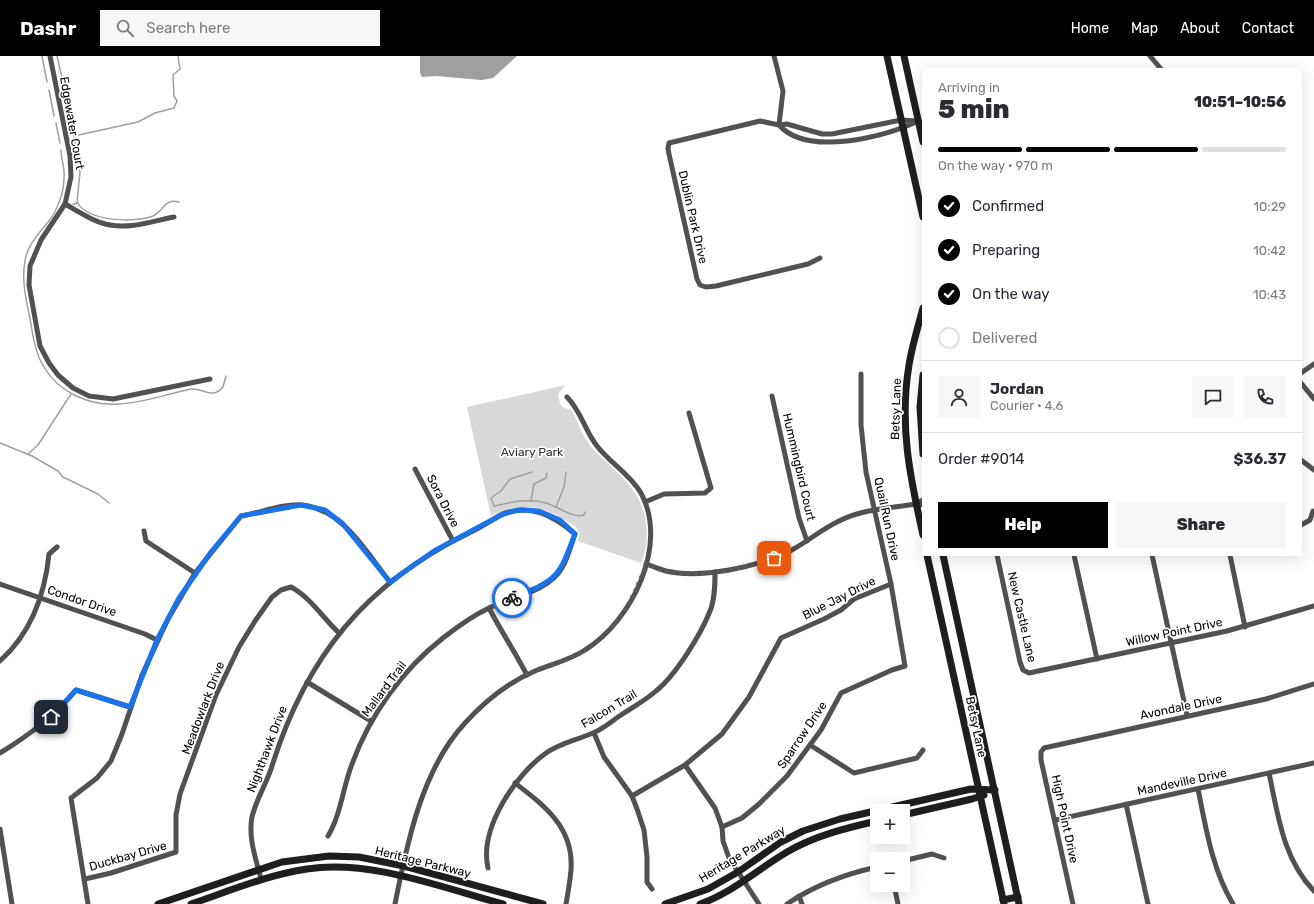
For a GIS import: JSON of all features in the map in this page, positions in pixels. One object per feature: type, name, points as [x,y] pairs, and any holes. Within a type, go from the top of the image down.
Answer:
[{"type":"main road","points":[[887,56],[922,213]]},
{"type":"main road","points":[[904,56],[922,138]]},
{"type":"main road","name":"Betsy Lane","points":[[922,312],[909,364],[904,419],[907,459],[920,505],[922,525]]},
{"type":"main road","name":"Betsy Lane","points":[[922,386],[920,407],[922,438]]},
{"type":"main road","name":"Betsy Lane","points":[[927,556],[1003,902]]},
{"type":"main road","name":"Betsy Lane","points":[[943,556],[1019,900]]},
{"type":"main road","name":"Heritage Parkway","points":[[665,904],[694,896],[738,872],[781,842],[815,827],[971,789],[979,793]]},
{"type":"main road","name":"Heritage Parkway","points":[[910,813],[979,793],[995,790]]},
{"type":"main road","name":"Heritage Parkway","points":[[700,904],[744,882],[759,870],[799,846],[832,832],[870,823]]},
{"type":"main road","name":"Heritage Parkway","points":[[158,904],[282,862],[329,856],[359,857],[404,866],[543,904]]},
{"type":"main road","name":"Heritage Parkway","points":[[191,904],[262,879],[308,868],[349,868],[380,871],[503,904]]},
{"type":"main road","points":[[1003,902],[1019,900]]},
{"type":"street","name":"Edgewater Court","points":[[50,56],[70,156],[71,177],[65,204],[41,240],[30,266],[29,285],[40,346],[49,363],[58,375],[73,388],[89,396],[113,399],[210,379]]},
{"type":"street","points":[[774,56],[783,91],[779,125]]},
{"type":"street","points":[[1150,56],[1160,68]]},
{"type":"street","name":"Dublin Park Drive","points":[[820,258],[808,264],[716,286],[702,286],[697,279],[669,154],[669,143],[760,121],[779,125],[787,124],[826,134],[901,120],[918,121]]},
{"type":"street","name":"Dublin Park Drive","points":[[779,125],[784,130],[799,137],[818,143],[834,143],[872,136],[903,128],[918,121]]},
{"type":"street","points":[[869,127],[872,136]]},
{"type":"street","points":[[825,143],[826,134]]},
{"type":"street","points":[[65,204],[94,220],[110,225],[130,226],[174,217]]},
{"type":"street","points":[[1302,372],[1314,364]]},
{"type":"street","name":"Quail Run Drive","points":[[861,374],[861,425],[866,472],[891,584],[905,666]]},
{"type":"street","points":[[1302,384],[1314,399]]},
{"type":"street","name":"Hummingbird Court","points":[[772,396],[799,518],[807,541]]},
{"type":"street","points":[[395,904],[419,807],[431,775],[446,748],[465,723],[488,701],[527,675],[573,657],[590,647],[605,635],[629,604],[646,564],[652,538],[650,516],[645,502],[634,482],[596,445],[576,407],[567,397]]},
{"type":"street","points":[[645,502],[664,494],[706,494],[711,488],[689,413]]},
{"type":"street","points":[[1302,461],[1314,470]]},
{"type":"street","name":"Sora Drive","points":[[415,469],[453,541]]},
{"type":"street","points":[[88,904],[71,798],[97,778],[111,761],[122,734],[130,707],[157,640],[168,619],[195,573],[241,516],[301,505],[325,510],[342,523],[390,582]]},
{"type":"street","points":[[646,564],[666,571],[715,572],[766,561],[784,554],[840,521],[874,511],[920,505]]},
{"type":"street","name":"Nighthawk Drive","points":[[262,879],[252,845],[252,817],[266,785],[283,731],[307,682],[340,633],[390,582],[434,551],[503,514],[519,510],[539,511],[560,520],[575,534]]},
{"type":"street","points":[[1302,524],[1310,520],[1313,511]]},
{"type":"street","points":[[144,531],[146,541],[195,573]]},
{"type":"street","name":"Mallard Trail","points":[[328,836],[335,825],[352,764],[371,720],[395,686],[424,654],[460,625],[489,608],[537,589],[551,580],[562,568],[575,534]]},
{"type":"street","points":[[0,661],[25,632],[41,598],[47,577],[49,554],[57,547]]},
{"type":"street","name":"New Castle Lane","points":[[997,556],[1022,667],[1025,672],[1036,672]]},
{"type":"street","points":[[1074,556],[1097,659]]},
{"type":"street","points":[[1152,556],[1187,715]]},
{"type":"street","points":[[1230,556],[1245,627]]},
{"type":"street","name":"Falcon Trail","points":[[488,868],[486,857],[492,828],[504,799],[515,784],[532,765],[546,753],[564,744],[594,733],[657,691],[681,662],[700,632],[711,610],[715,589],[715,572]]},
{"type":"street","name":"Condor Drive","points":[[0,584],[145,634],[157,640]]},
{"type":"street","name":"Blue Jay Drive","points":[[632,796],[685,765],[722,734],[749,697],[781,638],[841,610],[854,599],[891,584]]},
{"type":"street","name":"Meadowlark Drive","points":[[176,852],[176,815],[180,794],[216,694],[239,647],[272,597],[281,590],[291,587],[301,593],[329,624],[340,633]]},
{"type":"street","name":"Willow Point Drive","points":[[1036,672],[1245,627],[1314,606]]},
{"type":"street","points":[[489,608],[504,637],[513,648],[527,675]]},
{"type":"street","name":"Sparrow Drive","points":[[722,827],[742,818],[760,804],[787,776],[810,745],[841,693],[892,670],[905,666]]},
{"type":"street","points":[[307,682],[371,720]]},
{"type":"street","name":"Avondale Drive","points":[[1051,745],[1266,699],[1314,684]]},
{"type":"street","points":[[0,753],[20,741],[51,717],[76,690],[130,707]]},
{"type":"street","points":[[594,733],[604,757],[632,796],[644,830],[647,857],[647,882],[652,889]]},
{"type":"street","points":[[810,745],[854,773],[917,758],[923,750]]},
{"type":"street","name":"High Point Drive","points":[[1051,745],[1044,748],[1040,755],[1073,904]]},
{"type":"street","name":"Mandeville Drive","points":[[1055,820],[1314,763]]},
{"type":"street","points":[[685,765],[715,808],[722,827],[723,841],[729,858],[759,904]]},
{"type":"street","points":[[1269,773],[1282,833],[1290,856],[1302,878],[1314,891]]},
{"type":"street","points":[[515,784],[541,803],[559,821],[570,845],[572,869],[566,904]]},
{"type":"street","points":[[1198,789],[1213,856],[1222,884],[1233,904]]},
{"type":"street","points":[[1126,804],[1148,904]]},
{"type":"street","points":[[0,829],[12,904]]},
{"type":"street","name":"Duckbay Drive","points":[[84,879],[112,873],[176,852]]},
{"type":"street","points":[[910,859],[932,854],[944,858]]},
{"type":"street","points":[[787,904],[798,896],[823,883],[845,875],[870,869]]},
{"type":"street","points":[[895,892],[898,904]]},
{"type":"street","points":[[798,896],[802,904]]},
{"type":"green space","name":"Aviary Park","points":[[566,385],[558,394],[560,404],[564,408],[572,410],[589,444],[625,480],[640,502],[644,512],[647,532],[641,563],[578,541],[580,534],[576,527],[555,514],[538,508],[512,508],[491,516],[467,407]]},
{"type":"shaded area","points":[[420,56],[517,56],[493,78],[482,80],[436,76],[422,77],[420,73]]},
{"type":"waterway","points":[[42,56],[47,82]]},
{"type":"waterway","points":[[57,56],[71,117]]},
{"type":"waterway","points":[[178,56],[180,69],[173,75],[174,96],[177,101],[174,108],[155,113],[138,122],[74,136],[80,172],[77,202],[83,209],[91,214],[101,217],[135,220],[157,214],[167,203],[174,201],[179,202]]},
{"type":"waterway","points":[[49,90],[54,116]]},
{"type":"waterway","points":[[56,123],[60,143]]},
{"type":"waterway","points":[[72,125],[74,135]]},
{"type":"waterway","points":[[61,150],[64,183],[60,201],[52,217],[37,235],[28,250],[24,269],[25,292],[35,346],[41,362],[50,376],[67,391],[76,396],[97,403],[108,404],[137,402],[191,389],[215,393],[223,387],[226,376]]},
{"type":"waterway","points":[[73,204],[78,203]]},
{"type":"waterway","points":[[28,454],[38,445],[71,394]]},
{"type":"waterway","points":[[0,443],[32,456],[58,471],[63,477],[98,494],[109,503]]},
{"type":"waterway","points":[[532,472],[510,479],[501,491],[491,498],[494,506],[514,502],[533,501],[546,503],[575,515],[584,515],[585,512]]},
{"type":"waterway","points":[[556,507],[564,487],[566,472]]},
{"type":"waterway","points":[[531,501],[534,484],[546,478],[547,473]]},
{"type":"way so far","points":[[512,598],[489,608],[504,637],[513,648],[527,675],[573,657],[605,635],[629,604],[646,564],[666,571],[715,572],[744,567],[774,558]]},
{"type":"route","points":[[51,717],[76,690],[130,707],[157,640],[179,598],[195,573],[241,516],[283,507],[301,505],[325,510],[342,523],[390,582],[434,551],[475,531],[503,514],[519,510],[539,511],[560,520],[575,534],[562,568],[551,580],[537,589],[512,598]]}]
